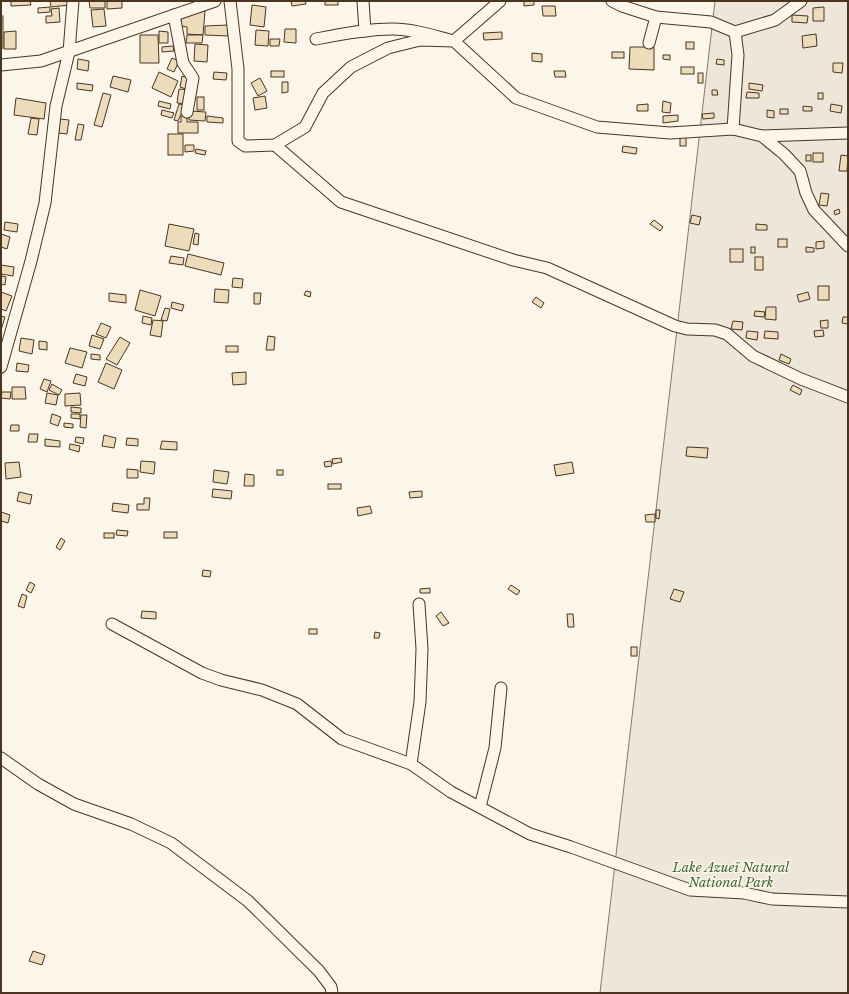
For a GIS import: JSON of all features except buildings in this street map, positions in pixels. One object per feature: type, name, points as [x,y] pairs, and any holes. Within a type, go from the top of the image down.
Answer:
[{"type":"street","points":[[1,367],[31,261],[45,203],[56,106],[69,52],[73,1]]},
{"type":"street","points":[[1,65],[41,61],[215,1]]},
{"type":"street","points":[[230,1],[238,69],[238,141],[245,146],[275,145],[305,127],[324,93],[351,67],[388,48],[403,43],[420,40],[454,41],[500,1]]},
{"type":"street","points":[[363,1],[365,31]]},
{"type":"street","points":[[612,1],[622,6],[656,17],[711,22],[735,32],[775,20],[801,1]]},
{"type":"street","points":[[174,15],[182,63],[194,78],[188,112]]},
{"type":"street","points":[[649,43],[656,17]]},
{"type":"street","points":[[316,39],[365,31],[401,29],[454,41],[516,98],[596,127],[670,133],[733,128],[762,136],[848,133]]},
{"type":"street","points":[[733,128],[738,55],[735,32]]},
{"type":"street","points":[[762,136],[784,154],[800,171],[806,193],[814,210],[848,246]]},
{"type":"street","points":[[275,145],[341,202],[513,260],[547,268],[675,326],[687,329],[715,330],[727,334],[753,356],[801,379],[848,397]]},
{"type":"street","points":[[411,764],[420,702],[422,649],[419,604]]},
{"type":"street","points":[[112,624],[190,668],[222,680],[262,690],[297,704],[342,739],[411,764],[451,792],[530,834],[571,846],[690,890],[744,892],[772,899],[848,902]]},
{"type":"street","points":[[480,808],[495,748],[501,688]]},
{"type":"street","points":[[1,758],[38,784],[74,804],[131,824],[171,843],[248,901],[319,971],[331,987],[332,993]]},
{"type":"green space","name":"Lake Azueï Natural National Park","points":[[715,1],[848,1],[848,993],[600,993]]}]
